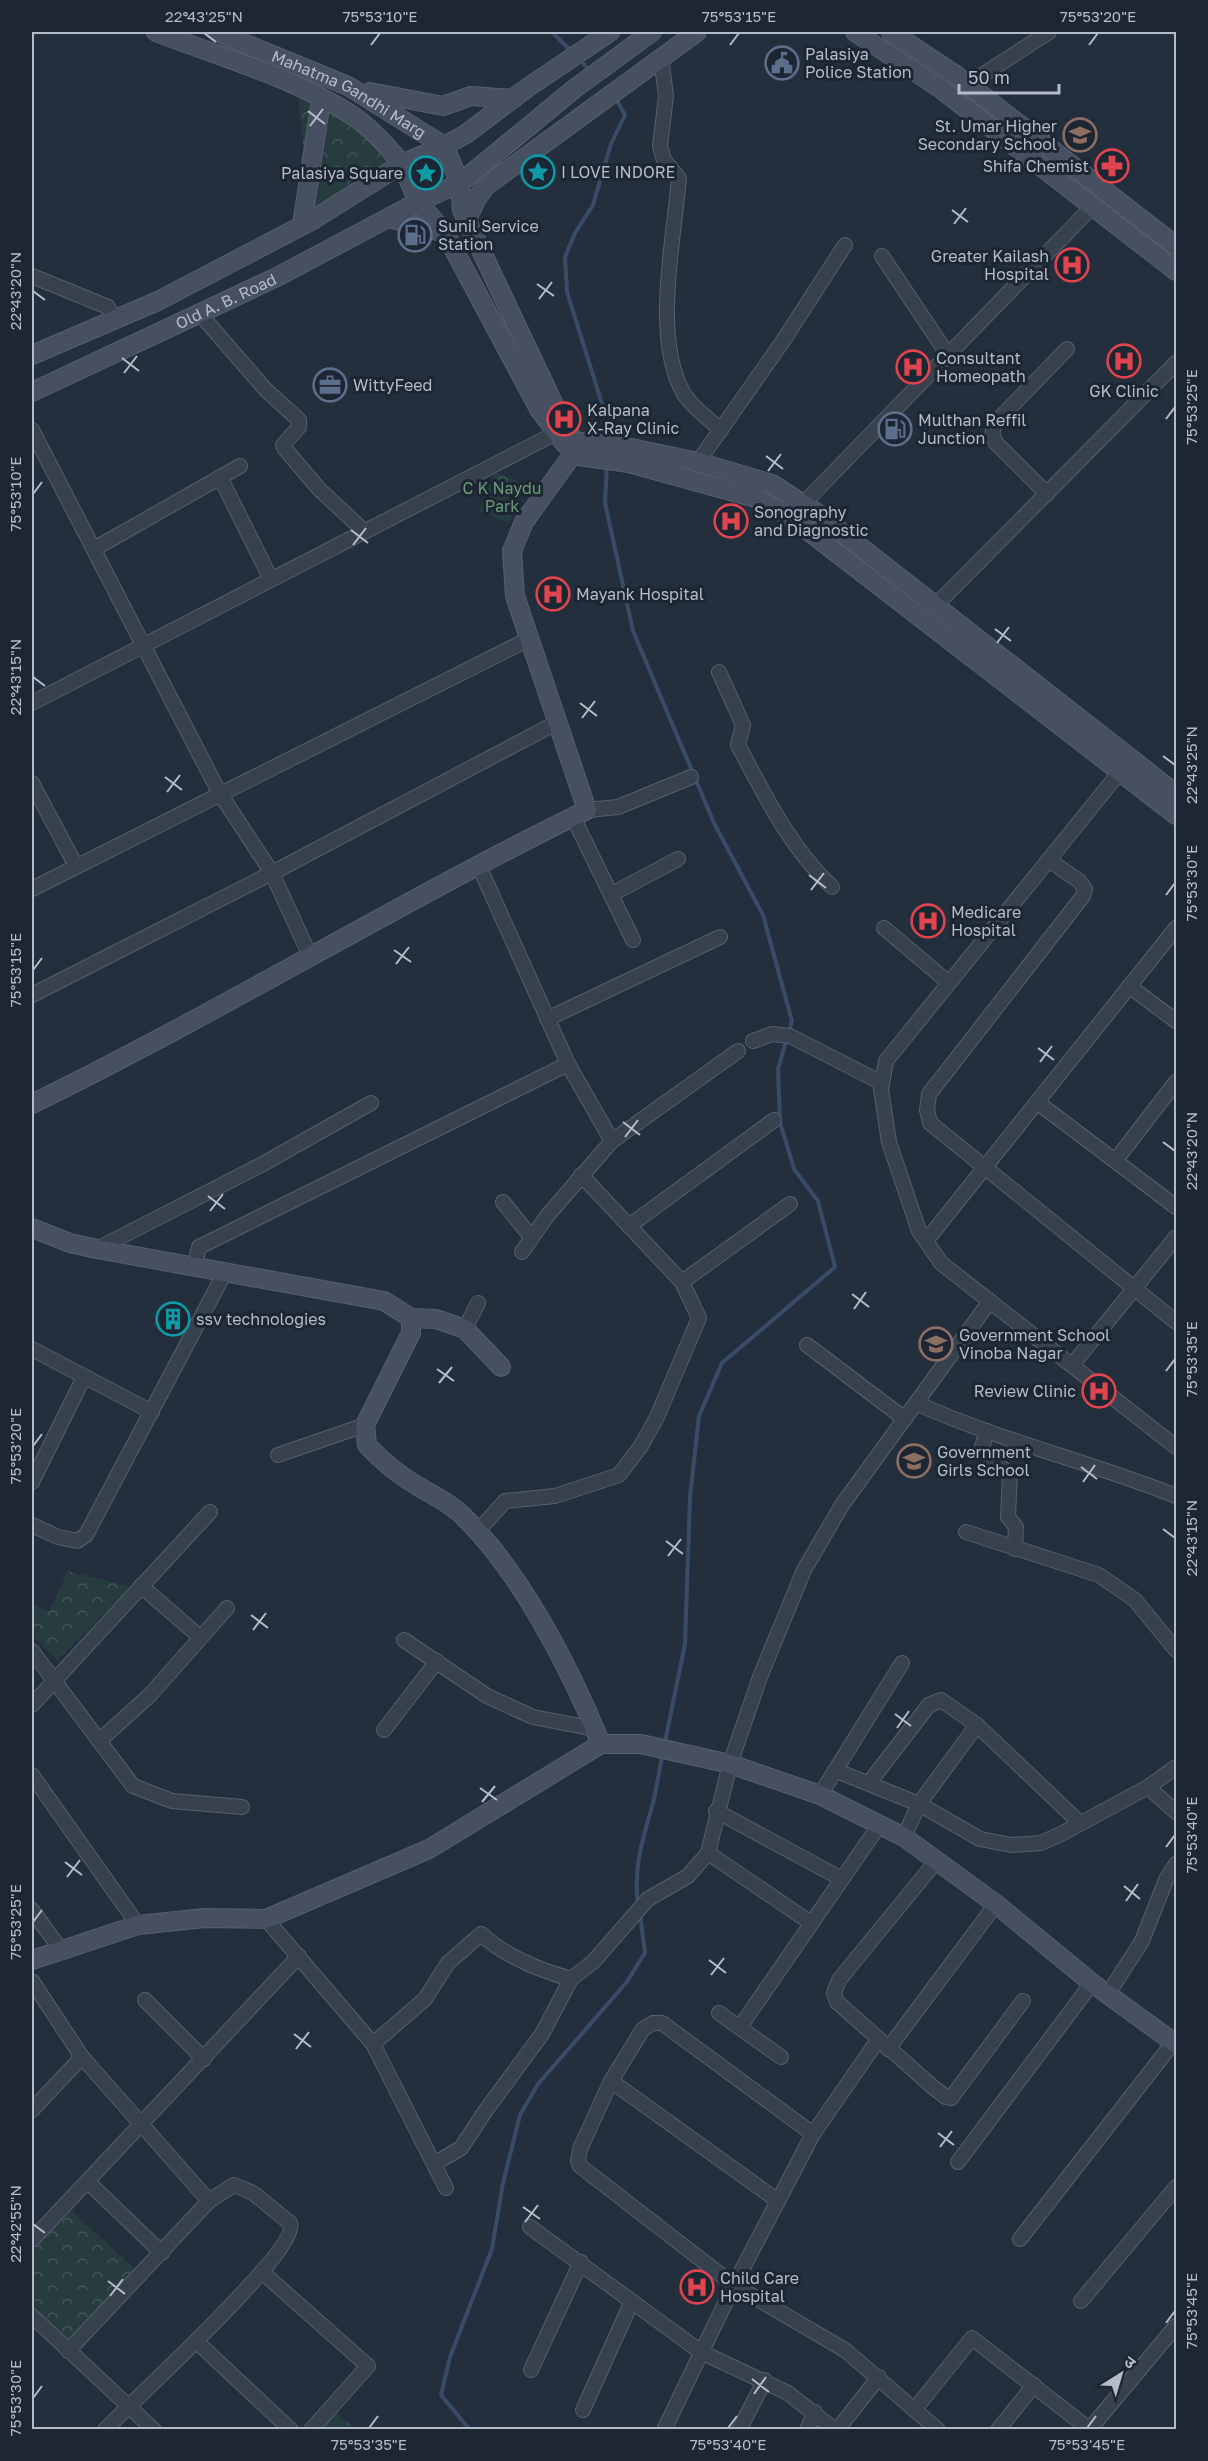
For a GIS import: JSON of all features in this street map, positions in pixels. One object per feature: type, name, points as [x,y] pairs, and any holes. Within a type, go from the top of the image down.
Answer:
[{"type":"main road","name":"Mahatma Gandhi Marg","points":[[156,32],[297,87],[355,118],[381,139],[402,164],[418,202],[445,233],[539,409],[578,447]]},
{"type":"main road","name":"Mahatma Gandhi Marg","points":[[218,32],[348,86],[444,146]]},
{"type":"main road","points":[[460,183],[580,84],[652,32]]},
{"type":"main road","points":[[466,219],[486,186],[590,107],[697,32]]},
{"type":"main road","points":[[855,32],[941,89],[1176,271]]},
{"type":"main road","points":[[891,32],[967,85],[1176,246]]},
{"type":"main road","points":[[578,447],[557,411],[466,219],[462,210],[460,183],[444,146],[466,134],[606,34]]},
{"type":"main road","points":[[580,84],[590,107]]},
{"type":"main road","points":[[348,86],[408,101],[443,106],[471,96],[513,99]]},
{"type":"main road","points":[[302,225],[321,100]]},
{"type":"main road","name":"Old A. B. Road","points":[[32,355],[158,301],[302,225],[402,164],[444,146]]},
{"type":"main road","name":"Old A. B. Road","points":[[32,392],[200,314],[418,202],[460,183]]},
{"type":"main road","points":[[388,218],[445,233]]},
{"type":"main road","points":[[578,447],[698,462],[772,484],[803,504],[1176,794]]},
{"type":"main road","points":[[32,1104],[109,1066],[478,864],[580,814],[531,638],[515,596],[512,551],[524,522],[578,447]]},
{"type":"main road","points":[[630,455],[756,498],[789,516],[1176,815]]},
{"type":"main road","points":[[32,1228],[70,1243],[96,1249],[384,1301],[411,1318],[436,1319],[465,1329],[501,1367]]},
{"type":"main road","points":[[411,1318],[411,1333],[365,1425],[367,1445],[416,1485],[451,1506],[478,1531],[522,1589],[598,1737]]},
{"type":"main road","points":[[32,1960],[138,1925],[205,1918],[266,1919],[429,1849],[598,1737],[641,1743],[730,1764],[820,1795],[880,1824],[937,1860],[996,1904],[1092,1983],[1176,2042]]},
{"type":"street","points":[[967,85],[1049,32]]},
{"type":"street","points":[[661,57],[666,96],[660,146],[664,160],[680,178],[668,270],[672,360],[685,394],[721,430]]},
{"type":"street","points":[[803,504],[1093,206]]},
{"type":"street","points":[[698,462],[821,286],[845,245]]},
{"type":"street","points":[[882,256],[948,355]]},
{"type":"street","points":[[32,276],[108,307],[114,319]]},
{"type":"street","points":[[200,314],[266,390],[299,420],[299,427],[283,445],[285,449],[319,489],[364,531]]},
{"type":"street","points":[[1047,494],[996,443],[992,434],[995,423],[1067,349]]},
{"type":"street","points":[[935,606],[1176,363]]},
{"type":"street","points":[[32,430],[219,792],[272,873],[310,956]]},
{"type":"street","points":[[32,703],[364,531],[578,447]]},
{"type":"street","points":[[94,549],[240,466]]},
{"type":"street","points":[[220,477],[271,579]]},
{"type":"street","points":[[32,889],[219,792],[531,638]]},
{"type":"street","points":[[719,672],[743,725],[738,745],[773,810],[821,877],[832,887]]},
{"type":"street","points":[[32,995],[272,873],[556,723]]},
{"type":"street","points":[[1119,773],[886,1061],[882,1083],[889,1142],[919,1230],[940,1263],[1073,1364],[1176,1447]]},
{"type":"street","points":[[633,940],[580,814],[618,807],[691,777]]},
{"type":"street","points":[[32,783],[76,866]]},
{"type":"street","points":[[612,894],[678,859]]},
{"type":"street","points":[[1049,860],[1080,880],[1084,889],[1083,896],[929,1094],[927,1110],[930,1123],[1176,1322]]},
{"type":"street","points":[[478,864],[568,1064],[612,1141]]},
{"type":"street","points":[[884,928],[948,982]]},
{"type":"street","points":[[926,1241],[1176,928]]},
{"type":"street","points":[[548,1019],[720,937]]},
{"type":"street","points":[[1129,987],[1176,1021]]},
{"type":"street","points":[[753,1041],[772,1034],[784,1036],[882,1083]]},
{"type":"street","points":[[522,1252],[531,1237],[581,1175],[612,1141],[738,1052]]},
{"type":"street","points":[[194,1268],[199,1247],[568,1064]]},
{"type":"street","points":[[1115,1161],[1176,1082]]},
{"type":"street","points":[[1037,1102],[1176,1207]]},
{"type":"street","points":[[96,1249],[261,1165],[371,1103]]},
{"type":"street","points":[[629,1226],[774,1120]]},
{"type":"street","points":[[478,1531],[505,1501],[555,1496],[619,1475],[641,1446],[657,1417],[699,1318],[682,1282],[581,1175]]},
{"type":"street","points":[[503,1203],[531,1237]]},
{"type":"street","points":[[682,1282],[790,1204]]},
{"type":"street","points":[[1073,1364],[1176,1237]]},
{"type":"street","points":[[32,1526],[68,1539],[77,1540],[86,1535],[225,1274]]},
{"type":"street","points":[[434,2164],[461,2148],[542,2034],[571,1979],[592,1962],[648,1899],[688,1876],[708,1853],[716,1811],[730,1764],[760,1677],[804,1570],[842,1505],[990,1300]]},
{"type":"street","points":[[465,1329],[478,1303]]},
{"type":"street","points":[[807,1345],[904,1419]]},
{"type":"street","points":[[32,1349],[152,1412]]},
{"type":"street","points":[[32,1482],[84,1377]]},
{"type":"street","points":[[916,1403],[987,1431],[1125,1476],[1176,1496]]},
{"type":"street","points":[[278,1455],[365,1425]]},
{"type":"street","points":[[987,1431],[982,1447],[986,1454],[1010,1474],[1008,1517],[1016,1527],[1015,1549]]},
{"type":"street","points":[[32,1705],[210,1512]]},
{"type":"street","points":[[966,1532],[1099,1575],[1135,1600],[1176,1650]]},
{"type":"street","points":[[141,1586],[200,1637]]},
{"type":"street","points":[[99,1740],[150,1695],[227,1608]]},
{"type":"street","points":[[404,1640],[487,1696],[534,1716],[598,1737]]},
{"type":"street","points":[[32,1651],[133,1786],[172,1801],[242,1807]]},
{"type":"street","points":[[384,1730],[437,1661]]},
{"type":"street","points":[[820,1795],[902,1663]]},
{"type":"street","points":[[869,1783],[929,1705],[941,1700],[978,1725],[1080,1823]]},
{"type":"street","points":[[903,1837],[920,1804],[978,1725]]},
{"type":"street","points":[[837,1771],[920,1804],[965,1832],[991,1842],[1011,1845],[1041,1843],[1148,1787],[1176,1767]]},
{"type":"street","points":[[32,1775],[138,1925]]},
{"type":"street","points":[[1148,1787],[1176,1812]]},
{"type":"street","points":[[716,1811],[842,1879]]},
{"type":"street","points":[[740,2027],[880,1824]]},
{"type":"street","points":[[708,1853],[811,1923]]},
{"type":"street","points":[[937,1860],[839,1980],[834,1993],[837,2002],[883,2045],[946,2097],[951,2098],[1023,2001]]},
{"type":"street","points":[[1108,1994],[1142,1941],[1166,1880],[1176,1864]]},
{"type":"street","points":[[664,2430],[734,2285],[813,2134],[996,1904]]},
{"type":"street","points":[[32,1910],[61,1950]]},
{"type":"street","points":[[266,1919],[373,2044],[446,2188]]},
{"type":"street","points":[[373,2044],[425,1999],[448,1963],[481,1935],[493,1945],[542,1971],[571,1979]]},
{"type":"street","points":[[32,2240],[299,1956]]},
{"type":"street","points":[[32,1981],[82,2058],[142,2122],[209,2201]]},
{"type":"street","points":[[958,2162],[1092,1983]]},
{"type":"street","points":[[145,2000],[204,2059]]},
{"type":"street","points":[[719,2013],[781,2057]]},
{"type":"street","points":[[813,2134],[662,2024],[653,2022],[644,2029],[611,2081],[580,2149],[578,2161],[580,2166],[734,2285],[845,2350],[938,2430]]},
{"type":"street","points":[[1020,2239],[1176,2042]]},
{"type":"street","points":[[32,2110],[82,2058]]},
{"type":"street","points":[[611,2081],[778,2202]]},
{"type":"street","points":[[88,2182],[162,2253]]},
{"type":"street","points":[[68,2351],[209,2201],[234,2185],[253,2193],[290,2223],[290,2231],[262,2272],[197,2342],[129,2404],[105,2430]]},
{"type":"street","points":[[1081,2301],[1176,2187]]},
{"type":"street","points":[[530,2228],[581,2262],[701,2352],[765,2380],[815,2412],[836,2430],[879,2377]]},
{"type":"street","points":[[531,2370],[581,2262]]},
{"type":"street","points":[[262,2272],[368,2366],[310,2430]]},
{"type":"street","points":[[584,2410],[632,2301]]},
{"type":"street","points":[[32,2316],[129,2404],[154,2430]]},
{"type":"street","points":[[915,2409],[969,2338],[977,2340],[1089,2429],[1176,2326]]},
{"type":"street","points":[[197,2342],[291,2430]]},
{"type":"street","points":[[739,2430],[765,2380]]},
{"type":"street","points":[[998,2430],[1034,2385]]},
{"type":"street","points":[[807,2430],[815,2412]]},
{"type":"green space","points":[[297,87],[355,118],[402,164],[311,221]]},
{"type":"green space","name":"C K Naydu Park","points":[[495,472],[525,484],[509,523],[479,511]]},
{"type":"green space","points":[[68,1571],[131,1587],[57,1660],[32,1635],[32,1604],[49,1612]]},
{"type":"green space","points":[[71,2210],[137,2271],[71,2343],[32,2307],[32,2252]]},
{"type":"green space","points":[[336,2413],[357,2429],[322,2429]]},
{"type":"waterway","points":[[552,32],[572,52]]},
{"type":"waterway","points":[[580,60],[591,72]]},
{"type":"waterway","points":[[608,439],[609,426],[567,292],[565,257],[575,233],[593,205],[611,144],[625,115],[615,97]]},
{"type":"waterway","points":[[607,465],[605,503],[633,631],[714,823],[763,915],[792,1021],[778,1069],[780,1122],[794,1169],[818,1201],[835,1267],[722,1363],[699,1416],[690,1497],[685,1644],[665,1742]]},
{"type":"waterway","points":[[638,1904],[637,1878],[640,1853],[663,1753]]},
{"type":"waterway","points":[[470,2430],[441,2395],[450,2357],[492,2249],[503,2183],[520,2115],[538,2084],[626,1983],[645,1953],[640,1914]]},
{"type":"place","name":"Palasiya Police Station","points":[[782,63]]},
{"type":"place","name":"St. Umar Higher Secondary School","points":[[1080,135]]},
{"type":"place","name":"Shifa Chemist","points":[[1112,166]]},
{"type":"place","name":"I LOVE INDORE","points":[[538,172]]},
{"type":"place","name":"Palasiya Square","points":[[426,173]]},
{"type":"place","name":"Sunil Service Station","points":[[415,235]]},
{"type":"place","name":"Greater Kailash Hospital","points":[[1072,265]]},
{"type":"place","name":"GK Clinic","points":[[1124,361]]},
{"type":"place","name":"Consultant Homeopath","points":[[913,367]]},
{"type":"place","name":"WittyFeed","points":[[330,385]]},
{"type":"place","name":"Kalpana X-Ray Clinic","points":[[564,419]]},
{"type":"place","name":"Multhan Reffil Junction","points":[[895,429]]},
{"type":"place","name":"Sonography and Diagnostic","points":[[731,521]]},
{"type":"place","name":"Mayank Hospital","points":[[553,594]]},
{"type":"place","name":"Medicare Hospital","points":[[928,921]]},
{"type":"place","name":"ssv technologies","points":[[173,1319]]},
{"type":"place","name":"Government School Vinoba Nagar","points":[[936,1344]]},
{"type":"place","name":"Review Clinic","points":[[1099,1391]]},
{"type":"place","name":"Government Girls School","points":[[914,1461]]},
{"type":"place","name":"Child Care Hospital","points":[[697,2287]]}]
